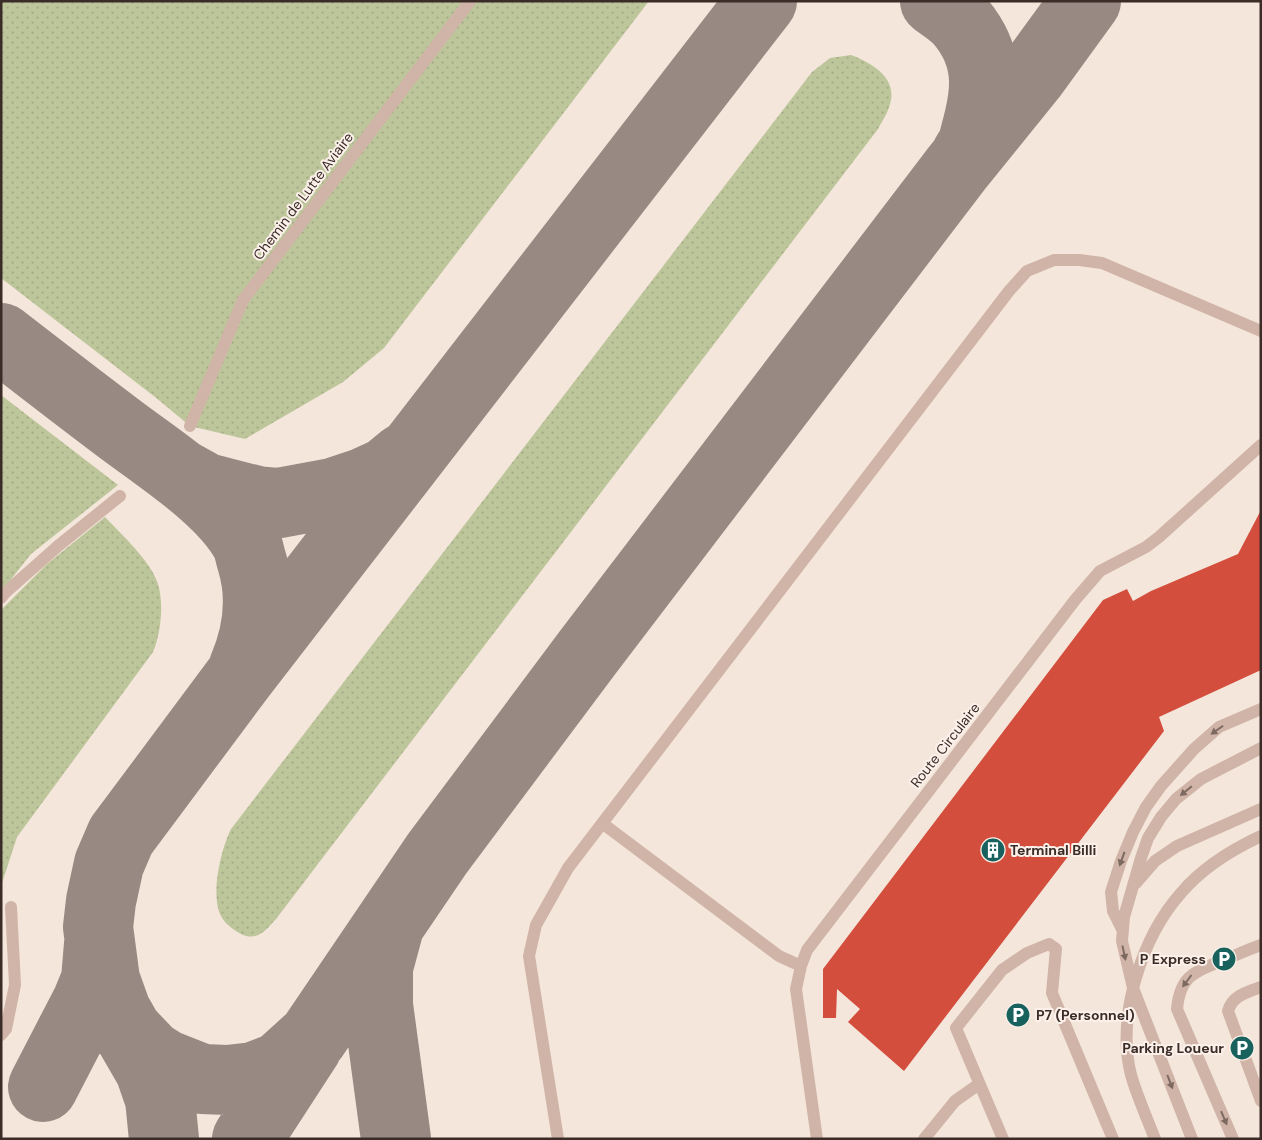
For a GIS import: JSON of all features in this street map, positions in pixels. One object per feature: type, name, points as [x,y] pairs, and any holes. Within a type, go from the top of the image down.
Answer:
[{"type":"street","name":"Chemin de Lutte Aviaire","points":[[190,426],[243,300],[470,1]]},
{"type":"street","points":[[558,1139],[529,956],[536,925],[568,868],[1009,291],[1027,271],[1054,260],[1079,260],[1102,263],[1261,331]]},
{"type":"street","name":"Route Circulaire","points":[[817,1139],[796,989],[807,950],[1069,608],[1100,572],[1146,547],[1159,537],[1261,445]]},
{"type":"street","points":[[1,598],[58,546],[120,496]]},
{"type":"street","points":[[1123,930],[1114,911],[1112,892],[1133,832],[1146,807],[1194,749],[1218,727],[1261,709]]},
{"type":"street","points":[[1192,1139],[1133,988],[1122,941],[1124,917],[1131,888],[1148,838],[1161,817],[1176,799],[1201,779],[1242,756],[1261,748]]},
{"type":"street","points":[[1131,888],[1155,861],[1177,846],[1261,809]]},
{"type":"street","points":[[602,823],[779,956],[801,966]]},
{"type":"street","points":[[1155,1139],[1131,1074],[1127,1020],[1133,988],[1152,936],[1180,894],[1214,863],[1261,836]]},
{"type":"street","points":[[1,1035],[6,1029],[15,985],[11,907]]},
{"type":"street","points":[[1003,1139],[956,1028],[1002,970],[1027,953],[1049,944],[1056,949],[1052,993],[1113,1139]]},
{"type":"street","points":[[1233,1139],[1177,1009],[1178,997],[1183,985],[1196,971],[1261,945]]},
{"type":"street","points":[[1261,987],[1238,996],[1230,1004],[1228,1012],[1261,1101]]},
{"type":"street","points":[[924,1139],[954,1101],[980,1084]]},
{"type":"green space","points":[[1,1],[649,1],[384,348],[343,382],[245,439],[190,426],[1,278]]},
{"type":"green space","points":[[851,55],[875,67],[887,79],[890,86],[889,107],[878,129],[276,919],[261,934],[252,937],[241,934],[233,929],[221,916],[217,896],[218,872],[231,829],[812,72],[830,58]]},
{"type":"green space","points":[[1,395],[118,485],[31,554],[1,592]]},
{"type":"green space","points":[[105,517],[142,557],[158,584],[161,609],[160,627],[156,644],[153,652],[17,837],[1,886],[1,610],[47,564]]},
{"type":"building","name":"Terminal Billi","points":[[1261,510],[1261,670],[1159,717],[1164,731],[904,1071],[848,1022],[860,1009],[837,989],[836,1018],[823,1018],[823,969],[1103,600],[1127,589],[1133,601],[1151,591],[1238,554]]},
{"type":"taxiway","points":[[762,1],[241,675],[121,836],[109,864],[101,901],[98,927],[105,980],[116,1011],[128,1032],[150,1055],[164,1064],[202,1079],[228,1080],[254,1077],[280,1067],[313,1037],[437,854],[588,652],[957,168],[1033,74],[1086,1]]},
{"type":"taxiway","points":[[935,1],[960,21],[971,36],[983,66],[984,81],[981,112],[972,146],[967,153]]},
{"type":"taxiway","points":[[1,338],[190,482],[208,497],[237,528],[248,546],[255,575],[258,602],[252,643],[243,669]]},
{"type":"taxiway","points":[[179,473],[206,488],[257,501],[279,503],[333,493],[363,483],[387,472],[404,458]]},
{"type":"taxiway","points":[[388,930],[378,967],[378,1005],[396,1139]]},
{"type":"taxiway","points":[[43,1087],[87,1002],[96,980],[99,944]]},
{"type":"taxiway","points":[[128,1032],[150,1070],[160,1099],[164,1139]]},
{"type":"taxiway","points":[[247,1139],[308,1045]]},
{"type":"place","name":"Terminal Billi","points":[[993,850]]},
{"type":"place","name":"P Express","points":[[1224,959]]},
{"type":"place","name":"P7 (Personnel)","points":[[1018,1015]]},
{"type":"place","name":"Parking Loueur","points":[[1242,1048]]}]
